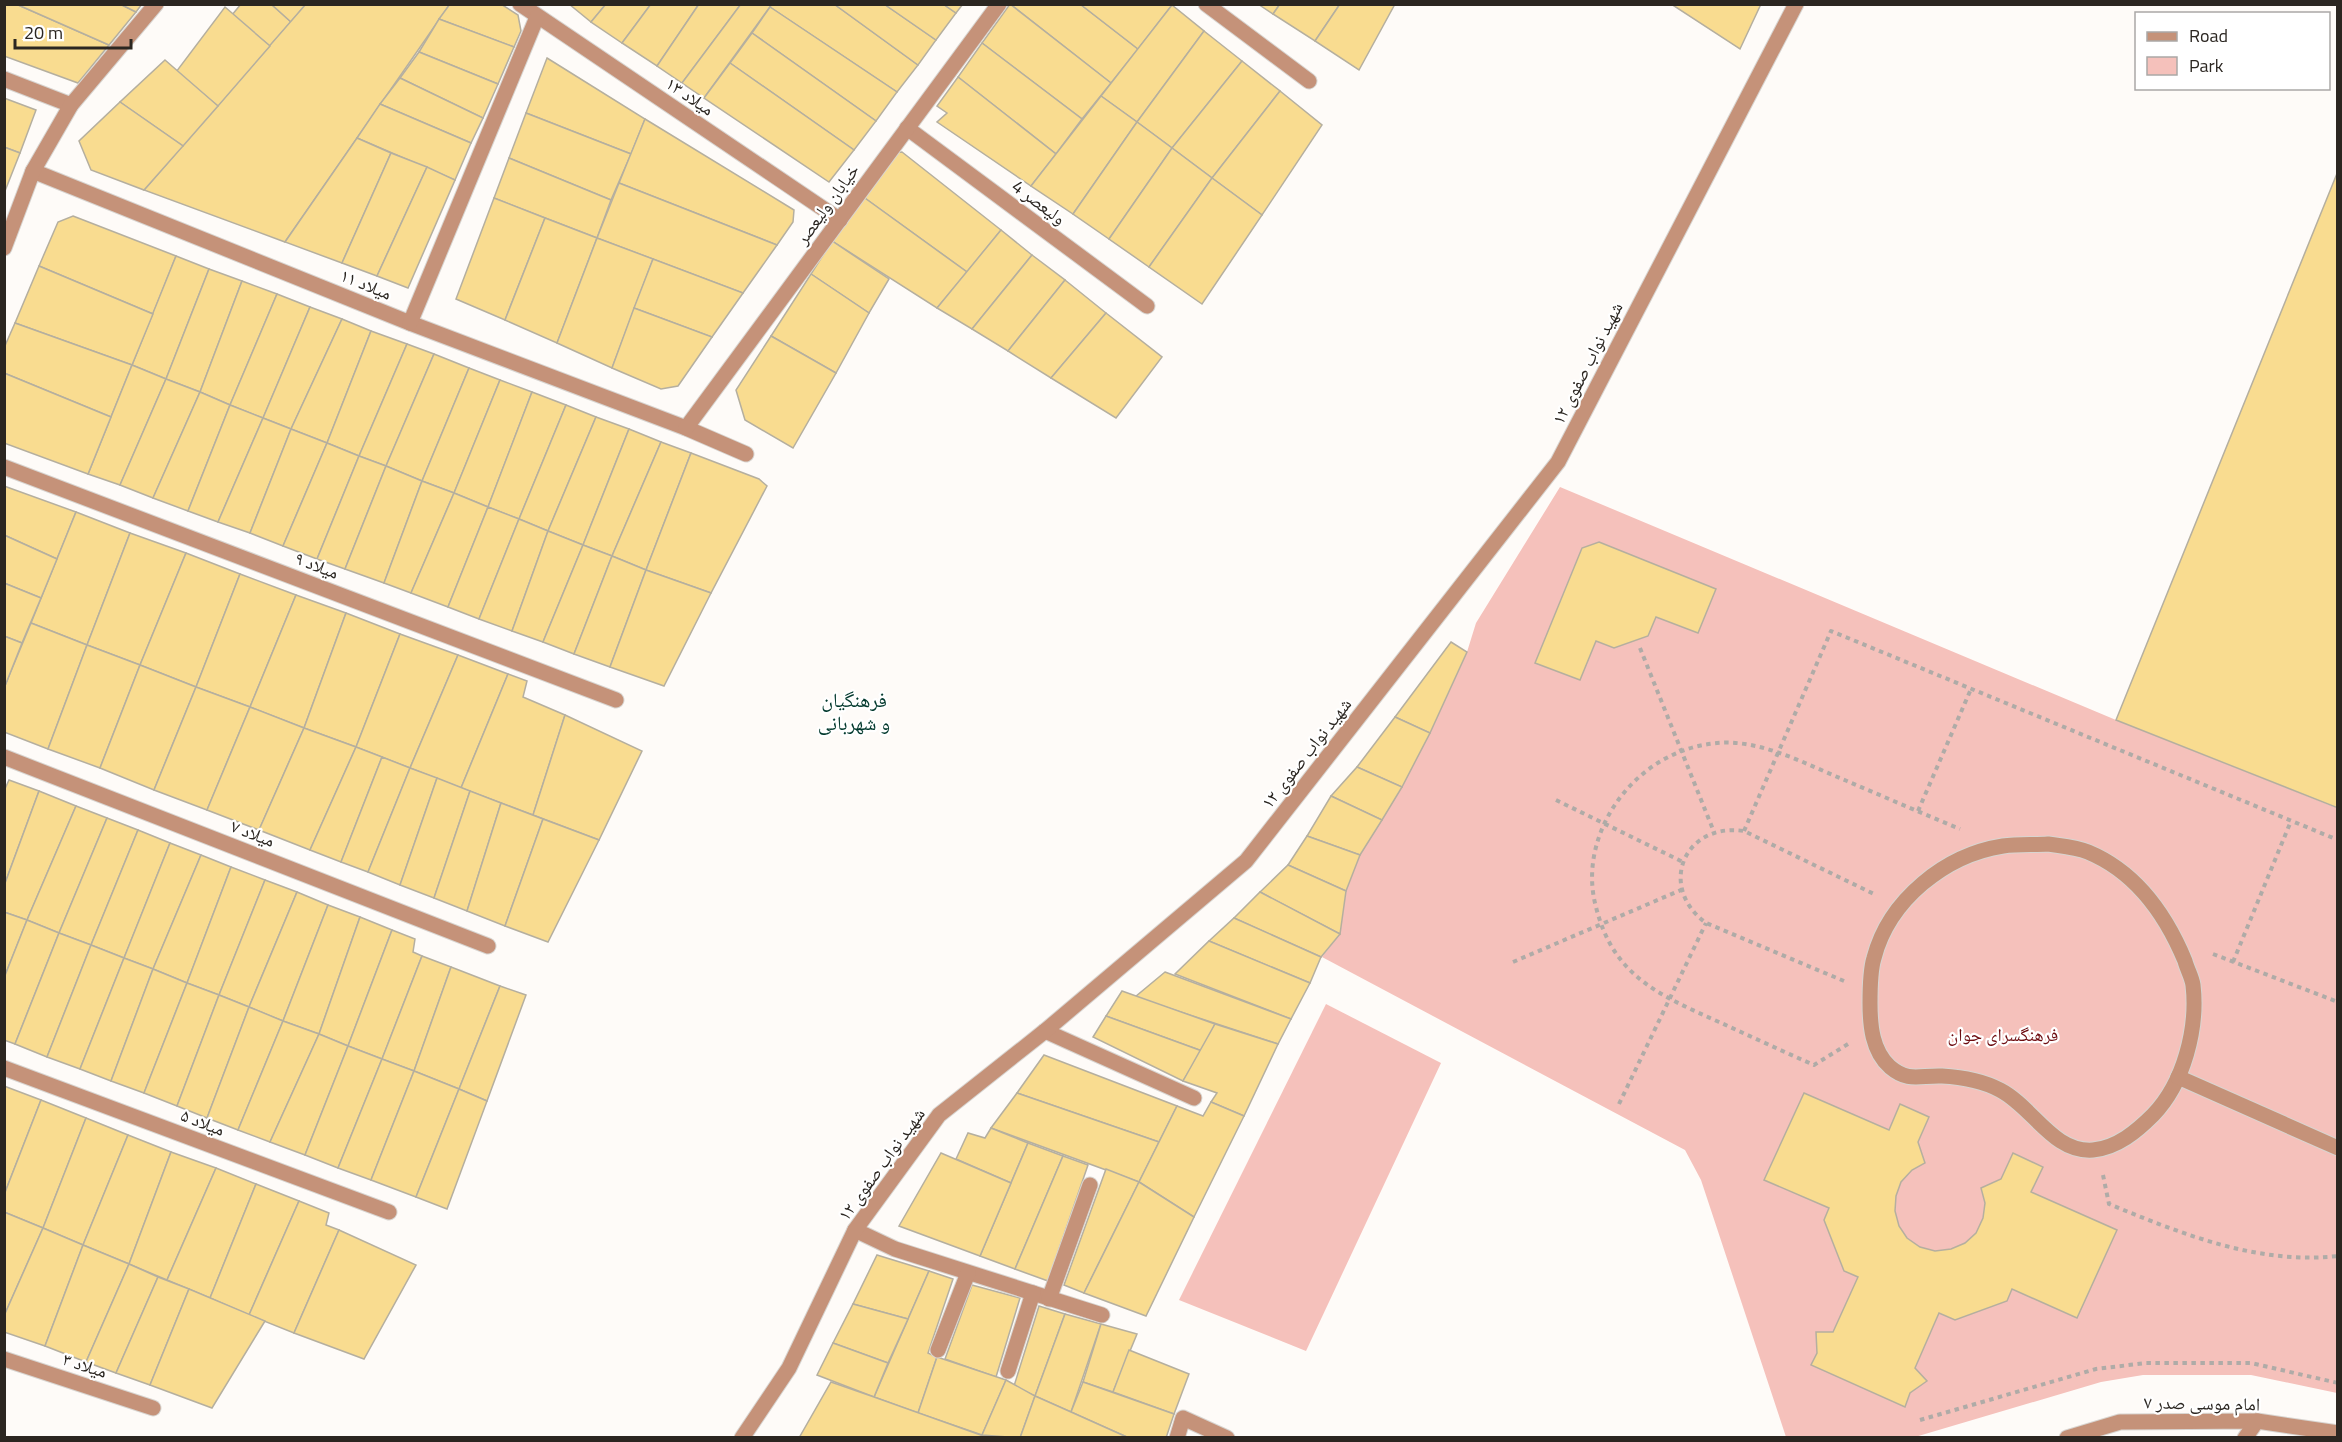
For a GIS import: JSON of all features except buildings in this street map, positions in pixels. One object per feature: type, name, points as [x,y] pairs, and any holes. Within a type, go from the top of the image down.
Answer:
[{"type":"street","points":[[4,248],[33,171],[71,105],[156,4]]},
{"type":"street","name":"میلاد ۱۳","points":[[520,4],[840,220]]},
{"type":"street","name":"خیابان ولیعصر","points":[[686,428],[999,4]]},
{"type":"street","points":[[1206,4],[1309,81]]},
{"type":"street","name":"شهید نواب صفوی ۱۲","points":[[742,1437],[789,1368],[855,1230],[939,1115],[1045,1031],[1246,861],[1558,462],[1796,4]]},
{"type":"street","points":[[410,323],[537,17]]},
{"type":"street","points":[[4,79],[71,105]]},
{"type":"street","name":"ولیعصر 4","points":[[908,128],[1147,306]]},
{"type":"street","name":"میلاد ۱۱","points":[[33,171],[410,323],[686,428],[746,454]]},
{"type":"street","name":"میلاد ۹","points":[[4,467],[616,700]]},
{"type":"street","name":"میلاد ۷","points":[[4,757],[488,946]]},
{"type":"street","points":[[2048,844],[2087,852],[2137,884],[2151,899],[2176,939],[2193,983],[2192,1030],[2178,1077],[2159,1108],[2139,1130],[2118,1142],[2096,1150],[2075,1150],[2059,1140],[2023,1104],[1998,1089],[1972,1080],[1952,1077],[1903,1077],[1887,1065],[1869,1031],[1873,958],[1889,922],[1900,906],[1912,890],[1957,861],[2002,846],[2048,844]]},
{"type":"street","points":[[1045,1031],[1194,1098]]},
{"type":"street","name":"میلاد ۵","points":[[4,1068],[389,1212]]},
{"type":"street","points":[[2178,1077],[2337,1148]]},
{"type":"street","points":[[1049,1299],[1090,1185]]},
{"type":"street","points":[[855,1230],[895,1249],[1102,1315]]},
{"type":"street","points":[[938,1350],[968,1273]]},
{"type":"street","points":[[1008,1371],[1034,1293]]},
{"type":"street","name":"میلاد ۳","points":[[4,1359],[153,1408]]},
{"type":"street","points":[[1177,1437],[1183,1418],[1227,1437]]},
{"type":"street","points":[[2245,1437],[2257,1421]]},
{"type":"street","points":[[2256,1437],[2257,1421]]},
{"type":"street","name":"امام موسی صدر ۷","points":[[2067,1437],[2120,1422],[2257,1421],[2337,1433]]},
{"type":"path","points":[[1744,831],[1831,631],[2337,840]]},
{"type":"path","points":[[1640,648],[1714,832]]},
{"type":"path","points":[[1918,811],[1971,689]]},
{"type":"path","points":[[1869,1031],[1814,1065],[1668,1000],[1644,985],[1609,945],[1600,925],[1593,894],[1592,868],[1604,823],[1621,794],[1641,774],[1681,751],[1718,743],[1746,744],[1778,752],[2002,846]]},
{"type":"path","points":[[1556,800],[1683,862]]},
{"type":"path","points":[[2233,962],[2291,821]]},
{"type":"path","points":[[1870,992],[1706,923],[1695,915],[1681,890],[1683,862],[1690,849],[1701,838],[1729,829],[1744,831],[1900,906]]},
{"type":"path","points":[[1513,962],[1681,890]]},
{"type":"path","points":[[1618,1104],[1706,923]]},
{"type":"path","points":[[2176,939],[2337,1002]]},
{"type":"path","points":[[2096,1150],[2109,1204],[2217,1244],[2307,1260],[2337,1256]]},
{"type":"path","points":[[1920,1420],[2096,1369],[2146,1363],[2251,1363],[2337,1383]]},
{"type":"green space","name":"فرهنگسرای جوان","points":[[1560,487],[2116,720],[2337,808],[2337,1393],[2251,1375],[2143,1375],[2101,1382],[1915,1437],[1786,1437],[1701,1180],[1685,1150],[1322,957],[1340,934],[1346,891],[1360,855],[1430,733],[1467,652],[1476,623]]},
{"type":"green space","points":[[1326,1004],[1441,1063],[1306,1351],[1179,1300]]},
{"type":"district","name":"فرهنگیان و شهربانی","points":[[854,710]]}]
